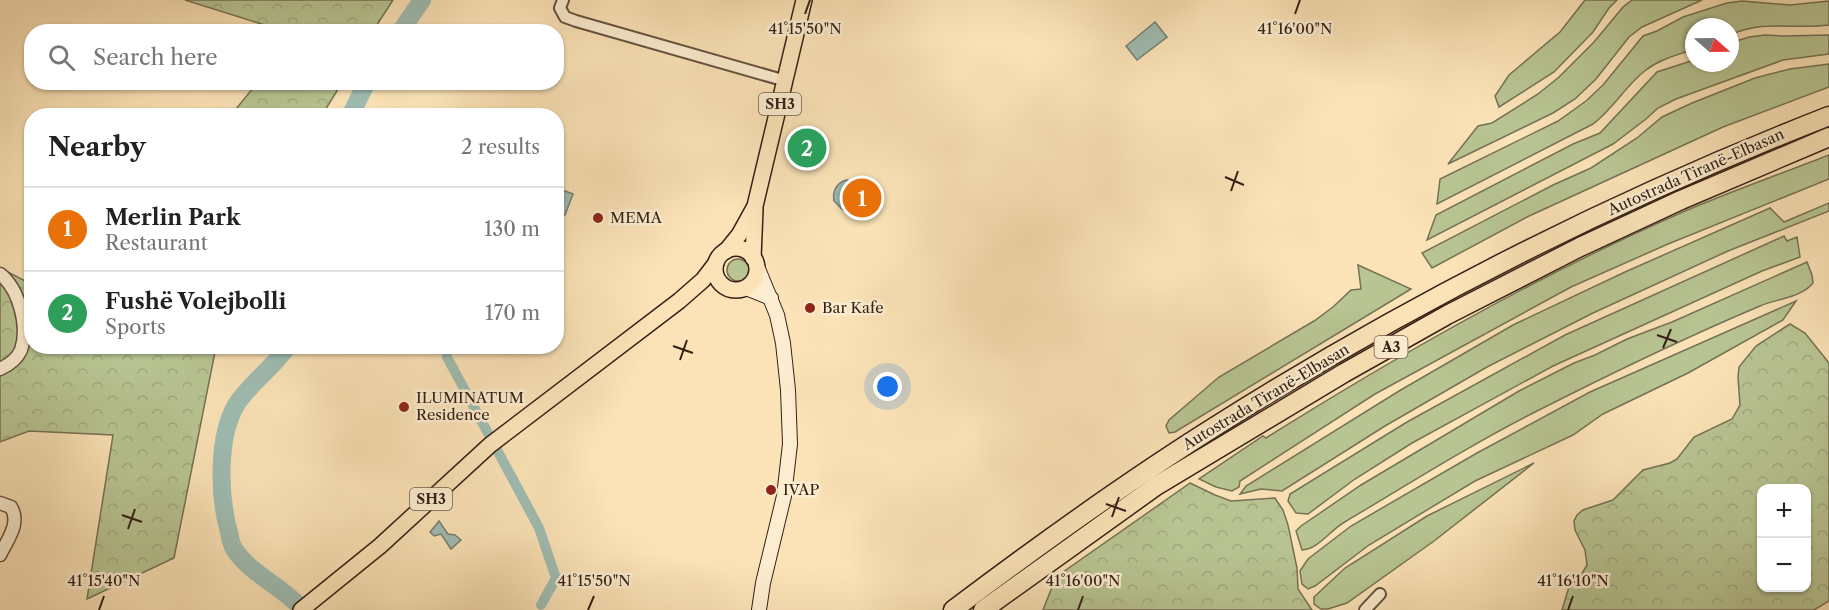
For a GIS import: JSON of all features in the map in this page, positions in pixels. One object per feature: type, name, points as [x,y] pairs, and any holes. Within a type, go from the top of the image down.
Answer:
[{"type":"highway","name":"Autostrada Tiranë-Elbasan","points":[[953,610],[1008,568],[1146,471],[1219,423],[1332,356],[1444,294],[1576,226],[1676,180],[1829,116]]},
{"type":"highway","name":"Autostrada Tiranë-Elbasan","points":[[983,610],[1156,486],[1344,373],[1580,247],[1692,195],[1829,137]]},
{"type":"main road","name":"SH3","points":[[746,288],[756,276],[755,206],[804,0]]},
{"type":"main road","name":"SH3","points":[[301,610],[380,546],[482,452],[679,301],[703,280],[739,235],[755,206]]},
{"type":"main road","points":[[759,610],[790,458],[788,390],[783,343],[777,315],[771,298],[755,261],[741,249],[721,257],[715,272],[720,283],[731,290],[746,288],[771,298]]},
{"type":"main road","name":"SH3","points":[[679,301],[720,283]]},
{"type":"street","points":[[563,0],[560,8],[566,17],[576,21],[786,81]]},
{"type":"street","points":[[0,274],[12,285],[15,292],[23,332],[20,351],[9,364],[0,369]]},
{"type":"street","points":[[0,502],[11,507],[15,517],[13,528],[0,555]]},
{"type":"street","points":[[1365,610],[1380,594]]},
{"type":"green space","points":[[185,0],[393,0],[378,24],[262,24]]},
{"type":"green space","points":[[1585,0],[1617,0],[1593,32],[1554,72],[1499,107],[1495,96],[1509,75],[1560,32]]},
{"type":"green space","points":[[1632,0],[1702,0],[1642,27],[1629,37],[1596,79],[1575,99],[1553,113],[1448,164],[1478,126],[1492,123],[1538,94],[1559,77]]},
{"type":"green space","points":[[1742,1],[1790,5],[1829,1],[1829,25],[1767,26],[1739,32],[1739,18],[1685,18],[1685,52],[1651,66],[1593,124],[1437,204],[1440,179],[1558,121],[1586,101],[1603,85],[1643,36],[1683,17],[1727,3]]},
{"type":"green space","points":[[1829,35],[1829,54],[1783,60],[1676,99],[1658,108],[1613,144],[1427,240],[1436,215],[1573,144],[1600,133],[1657,72],[1685,63],[1685,72],[1739,72],[1739,40],[1749,37]]},
{"type":"green space","points":[[1829,64],[1829,87],[1723,127],[1527,217],[1432,268],[1422,253],[1553,185],[1591,168],[1637,138],[1662,117],[1692,103],[1755,78],[1790,69]]},
{"type":"green space","points":[[252,90],[338,90],[326,108],[237,108]]},
{"type":"green space","points":[[802,136],[817,139],[812,161],[797,157]]},
{"type":"green space","points":[[1829,155],[1829,179],[1668,244],[1571,287],[1375,394],[1240,481],[1239,487],[1232,491],[1199,479],[1263,436],[1266,438],[1366,377],[1518,291],[1676,215]]},
{"type":"green space","points":[[1829,203],[1829,211],[1728,251],[1593,313],[1487,367],[1385,426],[1282,491],[1261,489],[1240,494],[1246,486],[1399,391],[1513,325],[1625,272],[1770,208],[1784,222]]},
{"type":"green space","points":[[1784,236],[1787,241],[1797,237],[1800,257],[1762,271],[1553,366],[1412,443],[1355,479],[1308,514],[1296,513],[1288,501],[1290,494],[1407,422],[1565,335]]},
{"type":"green space","points":[[738,259],[746,262],[749,270],[746,278],[738,281],[730,278],[727,270],[730,262]]},
{"type":"green space","points":[[1807,262],[1813,283],[1802,292],[1760,306],[1703,331],[1537,411],[1343,523],[1319,543],[1302,550],[1296,531],[1301,526],[1361,485],[1519,391],[1627,339],[1672,322]]},
{"type":"green space","points":[[1358,265],[1411,289],[1175,432],[1169,433],[1166,426],[1169,420],[1219,377],[1314,321],[1351,290],[1361,289]]},
{"type":"green space","points":[[0,268],[24,280],[24,354],[215,354],[174,558],[87,599],[113,435],[29,431],[0,442]]},
{"type":"green space","points":[[1796,301],[1783,320],[1688,373],[1603,414],[1573,435],[1475,481],[1369,545],[1315,586],[1308,589],[1302,584],[1300,571],[1308,559],[1351,526],[1477,453],[1590,392]]},
{"type":"green space","points":[[1790,324],[1805,333],[1829,363],[1829,601],[1814,610],[1562,610],[1569,587],[1580,577],[1587,565],[1585,550],[1575,530],[1574,521],[1577,515],[1583,510],[1613,500],[1643,470],[1677,459],[1694,437],[1732,419],[1740,405],[1739,367],[1756,346]]},
{"type":"green space","points":[[1534,463],[1434,541],[1347,603],[1328,609],[1321,609],[1314,604],[1314,597],[1345,568],[1427,516]]},
{"type":"green space","points":[[1190,483],[1231,501],[1275,498],[1283,510],[1288,525],[1297,568],[1298,589],[1312,610],[1043,610],[1056,577]]},
{"type":"water","points":[[1155,22],[1167,37],[1137,60],[1126,46]]},
{"type":"water","points":[[847,180],[850,181],[851,187],[844,197],[848,206],[843,210],[834,201],[834,194],[838,185]]},
{"type":"water","points":[[564,191],[573,194],[564,215]]},
{"type":"water","points":[[439,521],[448,534],[455,535],[461,540],[451,549],[441,534],[434,536],[430,532]]},
{"type":"waterway","points":[[406,24],[422,0]]},
{"type":"waterway","points":[[354,108],[363,90]]},
{"type":"waterway","points":[[282,354],[248,390],[236,405],[230,418],[223,450],[223,502],[234,549],[250,567],[303,610]]},
{"type":"waterway","points":[[447,357],[539,528],[556,578],[541,605]]},
{"type":"place","name":"Fushë Volejbolli","points":[[807,148]]},
{"type":"place","name":"Merlin Park","points":[[862,198]]},
{"type":"place","name":"MEMA","points":[[598,218]]},
{"type":"place","name":"Bar Kafe","points":[[810,308]]},
{"type":"place","name":"ILUMINATUM Residence","points":[[404,407]]},
{"type":"place","name":"IVAP","points":[[771,490]]}]
